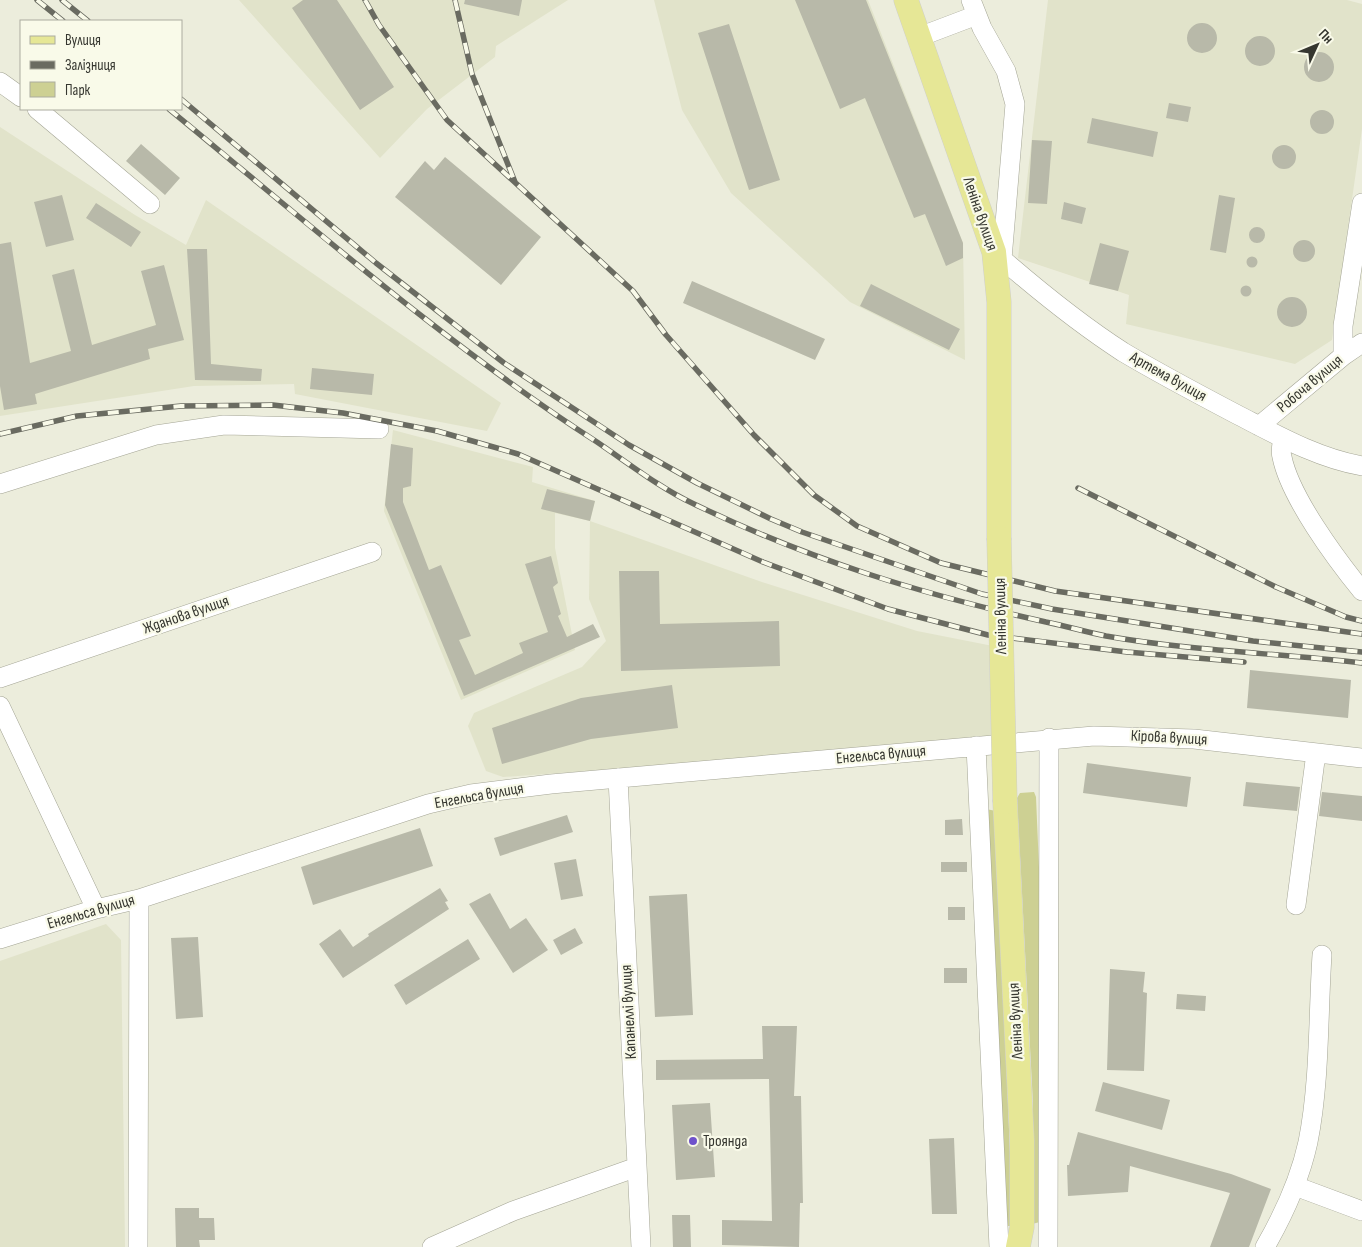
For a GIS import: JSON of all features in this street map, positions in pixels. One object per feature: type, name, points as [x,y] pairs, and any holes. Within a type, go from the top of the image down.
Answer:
[{"type":"main road","name":"Леніна вулиця","points":[[906,0],[998,255],[999,538],[1005,802],[1022,1140],[1022,1240]]},
{"type":"street","points":[[919,37],[974,7],[1006,71],[1015,104],[998,255]]},
{"type":"street","points":[[0,82],[20,97]]},
{"type":"street","points":[[37,110],[150,204]]},
{"type":"street","points":[[1343,356],[1343,326],[1362,203]]},
{"type":"street","name":"Артема вулиця","points":[[998,255],[1068,312],[1122,351],[1283,438],[1341,462],[1362,466]]},
{"type":"street","name":"Робоча вулиця","points":[[1259,426],[1343,356],[1362,343]]},
{"type":"street","points":[[0,484],[156,435],[224,425],[379,429]]},
{"type":"street","points":[[1283,438],[1281,455],[1288,476],[1324,540],[1362,591]]},
{"type":"street","name":"Жданова вулиця","points":[[0,678],[372,552]]},
{"type":"street","points":[[0,706],[96,909]]},
{"type":"street","name":"Кірова вулиця","points":[[976,746],[1049,738],[1120,736],[1194,739],[1362,758]]},
{"type":"street","name":"Леніна вулиця","points":[[1048,1247],[1049,738]]},
{"type":"street","name":"Енгельса вулиця","points":[[0,939],[96,909],[139,899],[428,804],[471,794],[618,778],[976,746]]},
{"type":"street","name":"Леніна вулиця","points":[[976,746],[999,1247]]},
{"type":"street","points":[[1296,905],[1316,753]]},
{"type":"street","name":"Капанеллі вулиця","points":[[618,778],[641,1247]]},
{"type":"street","points":[[138,1247],[139,899]]},
{"type":"street","points":[[1265,1247],[1283,1216],[1295,1186],[1308,1142],[1314,1104],[1322,955]]},
{"type":"street","points":[[432,1247],[512,1211],[637,1166]]},
{"type":"street","points":[[1295,1186],[1362,1211]]},
{"type":"shaded area","points":[[239,0],[568,0],[496,46],[495,57],[427,109],[380,158]]},
{"type":"shaded area","points":[[654,0],[868,0],[963,243],[965,360],[850,302],[731,193],[682,110]]},
{"type":"shaded area","points":[[1048,0],[1347,0],[1362,4],[1362,129],[1332,340],[1295,364],[1126,324],[1129,295],[1018,258]]},
{"type":"shaded area","points":[[0,127],[135,215],[186,245],[206,200],[501,403],[487,431],[295,394],[294,384],[194,386],[0,416]]},
{"type":"shaded area","points":[[393,430],[533,467],[532,482],[595,501],[590,521],[555,513],[555,548],[575,650],[461,700],[384,511]]},
{"type":"shaded area","points":[[590,521],[765,583],[917,631],[993,646],[994,738],[848,752],[503,777],[486,771],[468,726],[474,713],[582,667],[606,641],[589,599]]},
{"type":"shaded area","points":[[106,924],[121,940],[125,1247],[0,1247],[0,961]]},
{"type":"green space","points":[[1034,792],[1036,797],[1041,915],[1040,1222],[1032,1224],[1033,1104],[1017,798],[1020,793]]},
{"type":"green space","points":[[986,809],[996,811],[1013,1226],[1004,1226]]},
{"type":"building","points":[[303,0],[337,0],[394,87],[360,110],[292,8]]},
{"type":"building","points":[[465,0],[522,0],[519,16],[464,4]]},
{"type":"building","points":[[795,0],[866,0],[963,243],[963,258],[946,266],[925,214],[914,218],[865,98],[840,109]]},
{"type":"building","points":[[1202,23],[1213,27],[1217,38],[1213,49],[1202,53],[1191,49],[1187,38],[1191,27]]},
{"type":"building","points":[[729,24],[780,180],[749,190],[698,33]]},
{"type":"building","points":[[1260,36],[1270,41],[1275,51],[1270,61],[1260,66],[1250,61],[1245,51],[1250,41]]},
{"type":"building","points":[[1319,52],[1330,56],[1334,67],[1330,78],[1319,82],[1308,78],[1304,67],[1308,56]]},
{"type":"building","points":[[1169,103],[1191,107],[1188,122],[1166,118]]},
{"type":"building","points":[[1322,110],[1331,113],[1334,122],[1331,131],[1322,134],[1313,131],[1310,122],[1313,113]]},
{"type":"building","points":[[1092,118],[1158,132],[1153,157],[1087,143]]},
{"type":"building","points":[[1032,140],[1052,141],[1047,204],[1028,203]]},
{"type":"building","points":[[141,144],[180,178],[165,195],[126,161]]},
{"type":"building","points":[[1284,145],[1293,148],[1296,157],[1293,166],[1284,169],[1275,166],[1272,157],[1275,148]]},
{"type":"building","points":[[445,157],[541,237],[501,285],[395,197],[425,161],[434,170]]},
{"type":"building","points":[[62,195],[74,240],[46,247],[34,202]]},
{"type":"building","points":[[1219,195],[1235,198],[1226,253],[1210,250]]},
{"type":"building","points":[[1064,202],[1086,208],[1082,224],[1061,219]]},
{"type":"building","points":[[96,203],[141,232],[131,247],[86,218]]},
{"type":"building","points":[[1257,227],[1263,229],[1265,235],[1263,241],[1257,243],[1251,241],[1249,235],[1251,229]]},
{"type":"building","points":[[1304,240],[1312,243],[1315,251],[1312,259],[1304,262],[1296,259],[1293,251],[1296,243]]},
{"type":"building","points":[[11,242],[30,363],[71,351],[52,275],[74,269],[92,345],[156,325],[141,271],[164,265],[184,340],[148,349],[150,359],[35,394],[37,404],[4,410],[0,386],[0,244]]},
{"type":"building","points":[[1100,243],[1129,251],[1118,291],[1089,284]]},
{"type":"building","points":[[187,249],[207,249],[211,364],[262,369],[261,381],[195,380]]},
{"type":"building","points":[[1250,257],[1254,257],[1257,262],[1256,266],[1250,267],[1247,264],[1247,260]]},
{"type":"building","points":[[692,281],[825,339],[815,360],[683,303]]},
{"type":"building","points":[[871,284],[960,329],[949,350],[860,306]]},
{"type":"building","points":[[1244,286],[1248,286],[1251,291],[1250,295],[1244,296],[1241,293],[1241,289]]},
{"type":"building","points":[[1292,297],[1298,298],[1306,306],[1306,318],[1298,326],[1292,327],[1286,326],[1278,318],[1277,312],[1278,306],[1286,298]]},
{"type":"building","points":[[312,368],[374,374],[372,395],[310,389]]},
{"type":"building","points":[[391,444],[413,448],[411,486],[403,488],[403,502],[429,570],[441,565],[471,636],[459,640],[475,675],[523,653],[519,643],[548,632],[525,564],[551,556],[558,583],[553,587],[561,614],[558,616],[567,637],[593,624],[600,637],[464,696],[385,505]]},
{"type":"building","points":[[547,489],[595,501],[590,521],[541,509]]},
{"type":"building","points":[[619,571],[659,571],[660,624],[779,621],[780,666],[621,671]]},
{"type":"building","points":[[1250,670],[1351,680],[1348,718],[1247,708]]},
{"type":"building","points":[[672,685],[678,728],[591,739],[502,764],[492,728],[581,698]]},
{"type":"building","points":[[1087,763],[1191,777],[1187,807],[1083,793]]},
{"type":"building","points":[[1246,782],[1300,787],[1297,811],[1243,806]]},
{"type":"building","points":[[1322,792],[1362,796],[1362,821],[1319,816]]},
{"type":"building","points":[[567,815],[573,832],[500,856],[494,838]]},
{"type":"building","points":[[962,819],[963,835],[945,835],[945,820]]},
{"type":"building","points":[[420,828],[433,866],[313,905],[301,867]]},
{"type":"building","points":[[576,859],[583,896],[561,900],[554,863]]},
{"type":"building","points":[[941,862],[967,862],[967,872],[941,872]]},
{"type":"building","points":[[440,888],[448,901],[445,902],[449,909],[343,978],[319,944],[340,929],[353,947],[369,936],[368,934]]},
{"type":"building","points":[[490,893],[510,929],[526,918],[548,950],[513,973],[469,904]]},
{"type":"building","points":[[687,894],[693,1015],[655,1017],[649,896]]},
{"type":"building","points":[[948,907],[965,907],[965,920],[948,920]]},
{"type":"building","points":[[575,928],[583,943],[561,955],[553,940]]},
{"type":"building","points":[[198,937],[203,1017],[176,1019],[171,938]]},
{"type":"building","points":[[468,939],[480,959],[406,1005],[394,985]]},
{"type":"building","points":[[944,968],[967,968],[967,983],[944,983]]},
{"type":"building","points":[[1110,969],[1145,972],[1143,992],[1147,993],[1144,1071],[1107,1070]]},
{"type":"building","points":[[1177,994],[1206,996],[1205,1011],[1176,1009]]},
{"type":"building","points":[[762,1026],[797,1026],[794,1096],[801,1096],[803,1203],[800,1203],[799,1247],[722,1245],[722,1220],[772,1221],[769,1079],[656,1080],[656,1060],[763,1059]]},
{"type":"building","points":[[1103,1082],[1170,1100],[1162,1130],[1095,1111]]},
{"type":"building","name":"Троянда","points":[[710,1103],[715,1177],[676,1180],[672,1105]]},
{"type":"building","points":[[1078,1132],[1231,1174],[1271,1189],[1249,1247],[1210,1247],[1230,1193],[1130,1166],[1128,1192],[1068,1196],[1067,1165],[1069,1165]]},
{"type":"building","points":[[954,1138],[957,1214],[932,1214],[929,1139]]},
{"type":"building","points":[[175,1208],[199,1208],[199,1218],[214,1218],[215,1240],[199,1240],[200,1247],[176,1247]]},
{"type":"building","points":[[672,1215],[690,1215],[691,1247],[673,1247]]},
{"type":"railway","points":[[37,0],[62,20]]},
{"type":"railway","points":[[62,0],[87,20]]},
{"type":"railway","points":[[365,0],[379,25],[447,120],[633,291],[666,335],[754,435],[814,495],[857,526],[941,563],[1055,591],[1362,634]]},
{"type":"railway","points":[[455,0],[472,74],[515,182]]},
{"type":"railway","points":[[182,100],[376,263],[504,363],[629,445],[697,483],[771,519],[802,532],[982,594],[1052,609],[1253,641],[1362,652]]},
{"type":"railway","points":[[170,110],[378,282],[486,365],[669,491],[737,524],[823,559],[867,574],[955,600],[1098,634],[1138,641],[1362,663]]},
{"type":"railway","points":[[0,434],[77,416],[181,406],[273,405],[343,413],[437,431],[518,454],[763,562],[888,609],[988,635],[1127,652],[1244,662]]},
{"type":"railway","points":[[1078,488],[1276,587],[1346,617],[1362,621]]},
{"type":"place","name":"Троянда","points":[[693,1141]]}]
